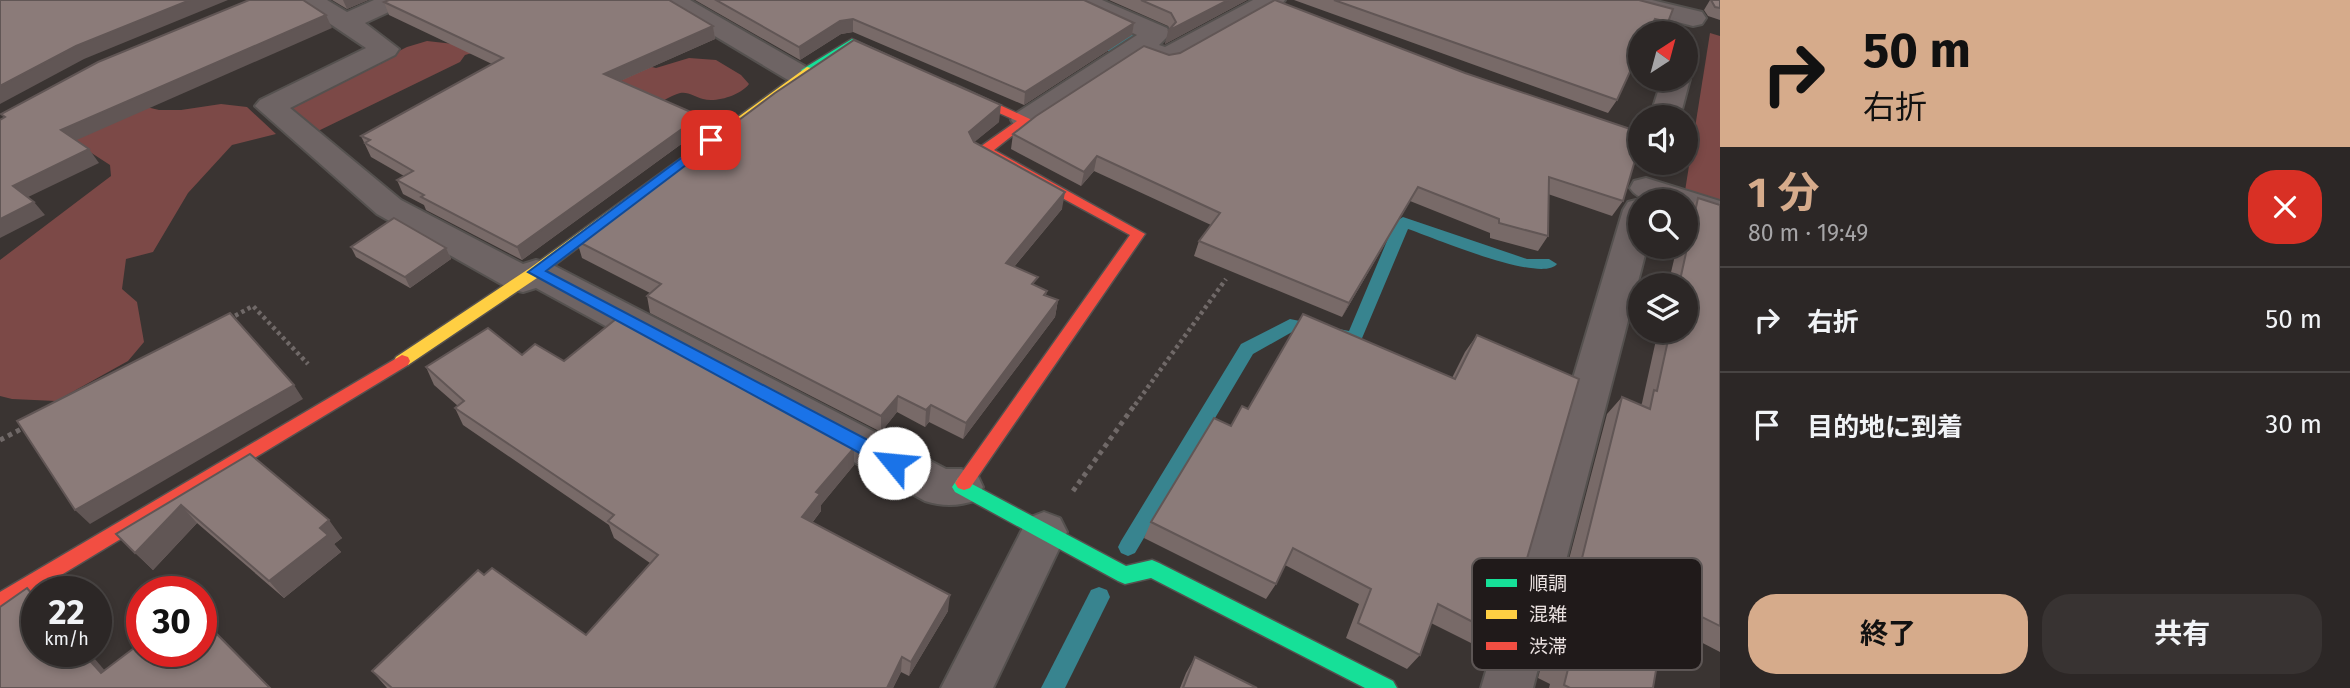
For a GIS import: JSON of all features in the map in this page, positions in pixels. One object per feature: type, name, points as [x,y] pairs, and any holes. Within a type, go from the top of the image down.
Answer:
[{"type":"street","points":[[308,0],[385,49],[270,106],[389,207],[941,488],[961,487],[1125,575],[1152,569],[1386,688]]},
{"type":"street","points":[[346,22],[396,0]]},
{"type":"street","points":[[672,0],[798,74]]},
{"type":"street","points":[[961,487],[1138,234],[985,150],[1157,34],[1081,0]]},
{"type":"street","points":[[1622,0],[1688,21]]},
{"type":"street","points":[[1138,46],[1166,58],[1278,5]]},
{"type":"street","points":[[1698,24],[1720,30]]},
{"type":"street","points":[[0,603],[342,401],[529,276],[798,74],[852,42],[914,70]]},
{"type":"street","points":[[939,81],[1026,120]]},
{"type":"street","points":[[1698,206],[1720,212]]},
{"type":"street","points":[[1543,558],[1628,251]]},
{"type":"street","points":[[967,688],[1044,532]]},
{"type":"street","points":[[1507,688],[1512,670]]},
{"type":"path","points":[[1044,532],[1226,279]]},
{"type":"path","points":[[217,325],[253,306],[342,401]]},
{"type":"path","points":[[0,440],[36,421]]},
{"type":"shaded area","points":[[1710,33],[1720,36],[1720,203],[1698,195],[1698,189],[1685,189],[1688,175],[1698,175],[1698,109]]},
{"type":"shaded area","points":[[427,41],[489,48],[465,55],[460,62],[316,132],[290,110],[297,102],[407,47]]},
{"type":"shaded area","points":[[555,44],[656,68],[689,58],[716,60],[741,75],[749,84],[734,95],[715,100],[681,93],[638,115]]},
{"type":"shaded area","points":[[130,103],[159,110],[181,110],[221,104],[247,107],[276,134],[232,145],[188,193],[153,252],[126,259],[122,289],[137,302],[144,342],[128,361],[56,401],[0,396],[0,260],[111,176],[110,165],[33,115]]},
{"type":"building","points":[[0,0],[190,0],[76,46],[0,86]]},
{"type":"building","points":[[249,0],[303,0],[326,15],[61,130],[89,149],[13,186],[34,202],[0,219],[0,120],[5,117],[1,114],[98,62]]},
{"type":"building","points":[[669,0],[713,26],[604,74],[700,116],[517,247],[421,197],[424,195],[397,180],[413,171],[365,143],[370,140],[361,136],[503,58],[384,2]]},
{"type":"building","points":[[716,0],[1084,0],[1134,23],[1025,92],[853,19],[840,21],[799,47]]},
{"type":"building","points":[[1141,0],[1228,0],[1168,31],[1176,22],[1171,13]]},
{"type":"building","points":[[1275,0],[1465,73],[1628,128],[1628,175],[1631,175],[1623,201],[1549,177],[1548,236],[1499,223],[1499,219],[1418,187],[1349,303],[1199,241],[1220,213],[1097,156],[1084,172],[1013,134],[1036,116],[1144,46],[1169,55],[1180,53]]},
{"type":"building","points":[[1334,0],[1639,0],[1673,9],[1668,21],[1628,21],[1628,76],[1617,100]]},
{"type":"building","points":[[1711,0],[1720,0],[1720,8],[1715,7]]},
{"type":"building","points":[[854,40],[1001,105],[969,132],[974,142],[1065,192],[1006,263],[1038,277],[1032,284],[1047,291],[1044,295],[1058,300],[966,423],[931,405],[926,410],[898,396],[881,416],[647,296],[661,284],[577,241],[775,93]]},
{"type":"building","points":[[1698,198],[1720,205],[1720,626],[1702,617],[1702,558],[1582,558],[1622,397],[1650,409],[1654,390],[1657,391],[1667,343],[1698,343],[1698,273],[1682,273],[1685,259],[1698,259]]},
{"type":"building","points":[[394,218],[446,248],[405,277],[351,247]]},
{"type":"building","points":[[230,313],[294,385],[75,510],[17,421]]},
{"type":"building","points":[[1303,314],[1455,379],[1477,335],[1579,379],[1527,558],[1472,558],[1472,622],[1438,604],[1420,655],[1358,623],[1371,589],[1293,548],[1276,584],[1151,522],[1214,418],[1231,426],[1242,406],[1248,409]]},
{"type":"building","points":[[616,319],[854,448],[816,492],[820,494],[802,517],[950,595],[911,662],[902,657],[887,688],[392,688],[372,671],[478,570],[484,575],[492,568],[586,635],[658,555],[608,521],[614,515],[455,408],[464,401],[426,367],[488,328],[522,355],[535,344],[564,361]]},
{"type":"building","points":[[250,454],[329,520],[320,528],[328,535],[269,581],[181,505],[135,553],[116,534]]},
{"type":"building","points":[[21,592],[21,667],[96,667],[101,673],[126,654],[126,667],[217,667],[217,634],[270,688],[0,688],[0,607]]},
{"type":"building","points":[[1195,657],[1257,688],[1183,688]]},
{"type":"building","points":[[1568,670],[1656,670],[1653,688],[1570,688],[1564,685]]},
{"type":"waterway","points":[[1112,48],[1136,33],[1116,25]]},
{"type":"waterway","points":[[1128,547],[1247,349],[1290,325],[1354,339],[1403,222],[1526,264],[1549,264]]},
{"type":"waterway","points":[[1053,688],[1099,597]]},
{"type":"traffic: fast","points":[[807,70],[852,42],[896,62]]},
{"type":"traffic: fast","points":[[964,483],[961,487],[1125,575],[1152,569],[1386,688]]},
{"type":"traffic: slow","points":[[402,361],[535,272],[807,70]]},
{"type":"traffic: jam","points":[[954,88],[1026,120],[985,150],[1138,234],[964,483]]},
{"type":"traffic: jam","points":[[0,603],[402,361]]},
{"type":"route","points":[[711,140],[536,272],[894,463]]}]
